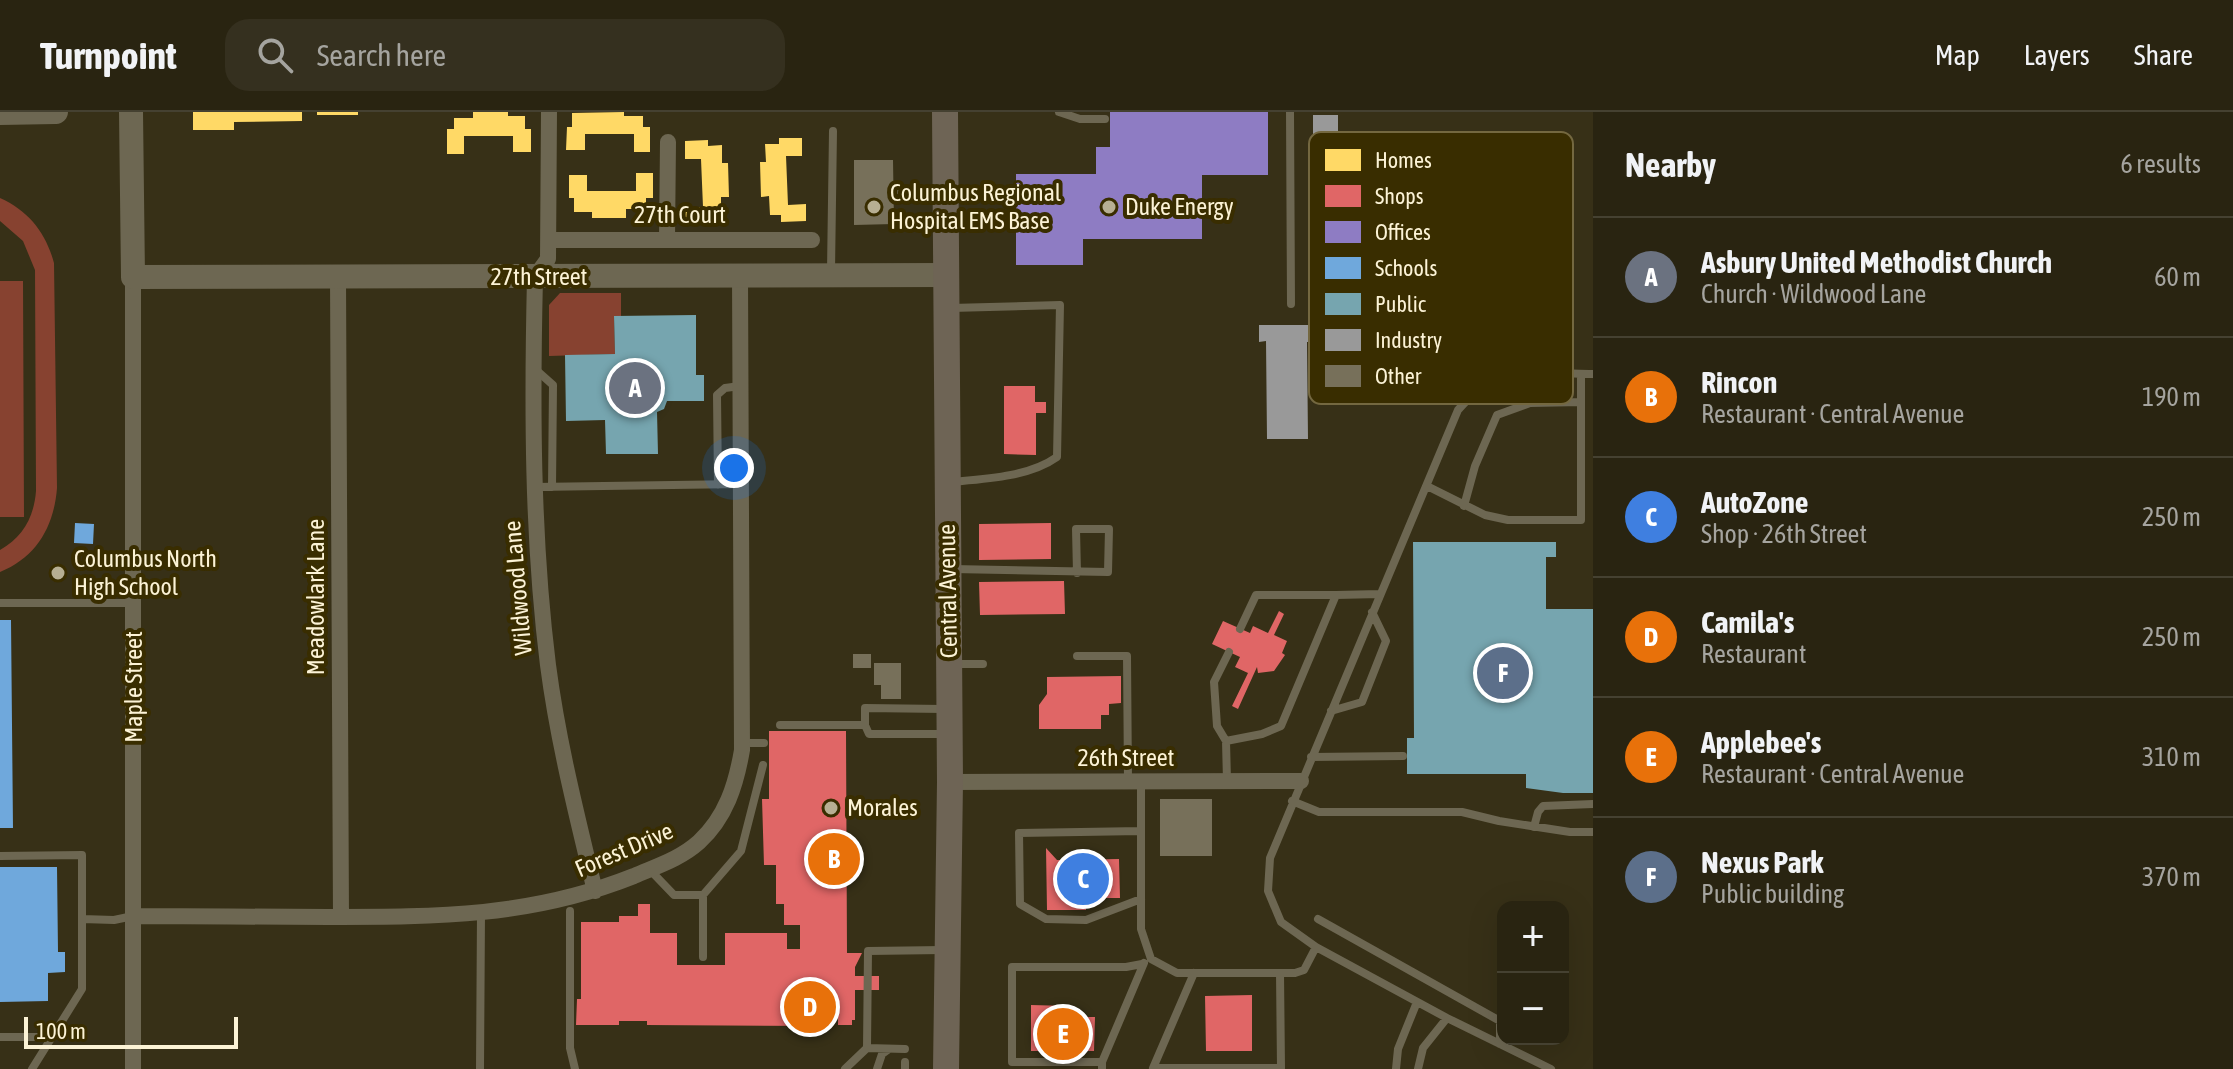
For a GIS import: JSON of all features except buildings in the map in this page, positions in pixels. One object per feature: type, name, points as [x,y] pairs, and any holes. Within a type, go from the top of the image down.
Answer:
[{"type":"main road","name":"Central Avenue","points":[[945,112],[950,782],[946,1069]]},
{"type":"street","points":[[0,113],[56,112]]},
{"type":"street","name":"Maple Street","points":[[131,112],[133,1069]]},
{"type":"street","points":[[535,277],[548,259],[549,112]]},
{"type":"street","points":[[667,239],[668,142]]},
{"type":"street","name":"27th Court","points":[[549,240],[812,240]]},
{"type":"street","name":"27th Street","points":[[133,277],[946,275]]},
{"type":"street","name":"Forest Drive","points":[[133,916],[440,917],[521,909],[595,891],[650,870],[674,860],[699,841],[720,816],[736,784],[742,743],[740,276]]},
{"type":"street","name":"Wildwood Lane","points":[[535,277],[535,368],[544,487],[540,594],[566,775],[595,891]]},
{"type":"street","name":"Meadowlark Lane","points":[[338,278],[341,917]]},
{"type":"street","name":"26th Street","points":[[950,782],[1301,781]]},
{"type":"lane","points":[[1059,112],[1080,119],[1105,119]]},
{"type":"lane","points":[[1290,112],[1291,304]]},
{"type":"lane","points":[[831,275],[833,131]]},
{"type":"lane","points":[[894,190],[946,190]]},
{"type":"lane","points":[[946,308],[1060,305],[1057,457],[1046,465],[984,480],[947,483]]},
{"type":"lane","points":[[1573,374],[1593,374]]},
{"type":"lane","points":[[1427,486],[1485,515],[1508,520],[1581,520],[1581,374]]},
{"type":"lane","points":[[718,485],[717,395],[725,388],[741,386]]},
{"type":"lane","points":[[1573,402],[1581,402]]},
{"type":"lane","points":[[1463,404],[1458,410],[1292,801],[1270,858],[1268,891],[1281,922],[1316,947],[1497,1043]]},
{"type":"lane","points":[[1464,506],[1475,466],[1497,415],[1527,404]]},
{"type":"lane","points":[[544,487],[741,484]]},
{"type":"lane","points":[[947,568],[1077,573],[1108,572],[1109,529],[1076,529],[1077,573]]},
{"type":"lane","points":[[1240,629],[1256,595],[1380,594]]},
{"type":"lane","points":[[1226,741],[1262,734],[1281,726],[1336,595]]},
{"type":"lane","points":[[0,603],[134,603]]},
{"type":"lane","points":[[1331,711],[1362,702],[1386,641],[1372,612]]},
{"type":"lane","points":[[1227,781],[1226,741],[1217,726],[1214,682],[1229,652]]},
{"type":"lane","points":[[1077,656],[1127,656],[1134,782],[1141,831],[1141,929],[1146,962],[1102,1066],[1012,1062],[1012,967],[1126,967],[1146,962],[1177,973],[1280,973],[1304,970],[1316,947]]},
{"type":"lane","points":[[948,664],[983,664]]},
{"type":"lane","points":[[865,708],[949,722],[869,734],[865,725],[865,708]]},
{"type":"lane","points":[[780,725],[865,725]]},
{"type":"lane","points":[[742,743],[764,743]]},
{"type":"lane","points":[[1311,757],[1403,756]]},
{"type":"lane","points":[[703,957],[703,895],[741,851],[763,765]]},
{"type":"lane","points":[[1292,801],[1319,812],[1462,812],[1534,827],[1593,832]]},
{"type":"lane","points":[[1534,827],[1543,806],[1593,804]]},
{"type":"lane","points":[[1141,831],[1019,833],[1020,904],[1046,919],[1086,920],[1141,899]]},
{"type":"lane","points":[[0,856],[82,855],[82,989],[32,1069]]},
{"type":"lane","points":[[650,870],[674,895],[703,895]]},
{"type":"lane","points":[[570,911],[570,1048],[575,1069]]},
{"type":"lane","points":[[480,1069],[481,913]]},
{"type":"lane","points":[[82,919],[114,920],[133,916]]},
{"type":"lane","points":[[1318,919],[1497,1019]]},
{"type":"lane","points":[[867,1048],[868,951],[948,950]]},
{"type":"lane","points":[[1194,973],[1153,1068],[1281,1068],[1280,973]]},
{"type":"lane","points":[[1396,1069],[1398,1049],[1417,1002]]},
{"type":"lane","points":[[1418,1069],[1423,1048],[1447,1018]]},
{"type":"lane","points":[[0,1037],[52,1037]]},
{"type":"lane","points":[[1502,1045],[1551,1069]]},
{"type":"lane","points":[[845,1069],[867,1048],[905,1049]]},
{"type":"lane","points":[[877,1069],[882,1054],[889,1048]]},
{"type":"shaded area","points":[[0,198],[20,209],[35,224],[54,263],[57,488],[52,515],[41,539],[24,558],[0,572],[0,550],[15,539],[26,525],[36,491],[35,270],[23,241],[0,221]]},
{"type":"shaded area","points":[[0,281],[23,281],[24,517],[0,517]]},
{"type":"shaded area","points":[[560,293],[621,293],[621,316],[614,317],[615,354],[549,356],[549,305]]},
{"type":"place","name":"Columbus Regional Hospital EMS Base","points":[[874,207]]},
{"type":"place","name":"Duke Energy","points":[[1109,207]]},
{"type":"place","name":"Asbury United Methodist Church","points":[[635,388]]},
{"type":"place","name":"Columbus North High School","points":[[58,573]]},
{"type":"place","name":"Nexus Park","points":[[1503,673]]},
{"type":"place","name":"Morales","points":[[831,808]]},
{"type":"place","name":"Rincon","points":[[834,859]]},
{"type":"place","name":"AutoZone","points":[[1083,879]]},
{"type":"place","name":"Camila's","points":[[810,1007]]},
{"type":"place","name":"Applebee's","points":[[1063,1034]]}]
